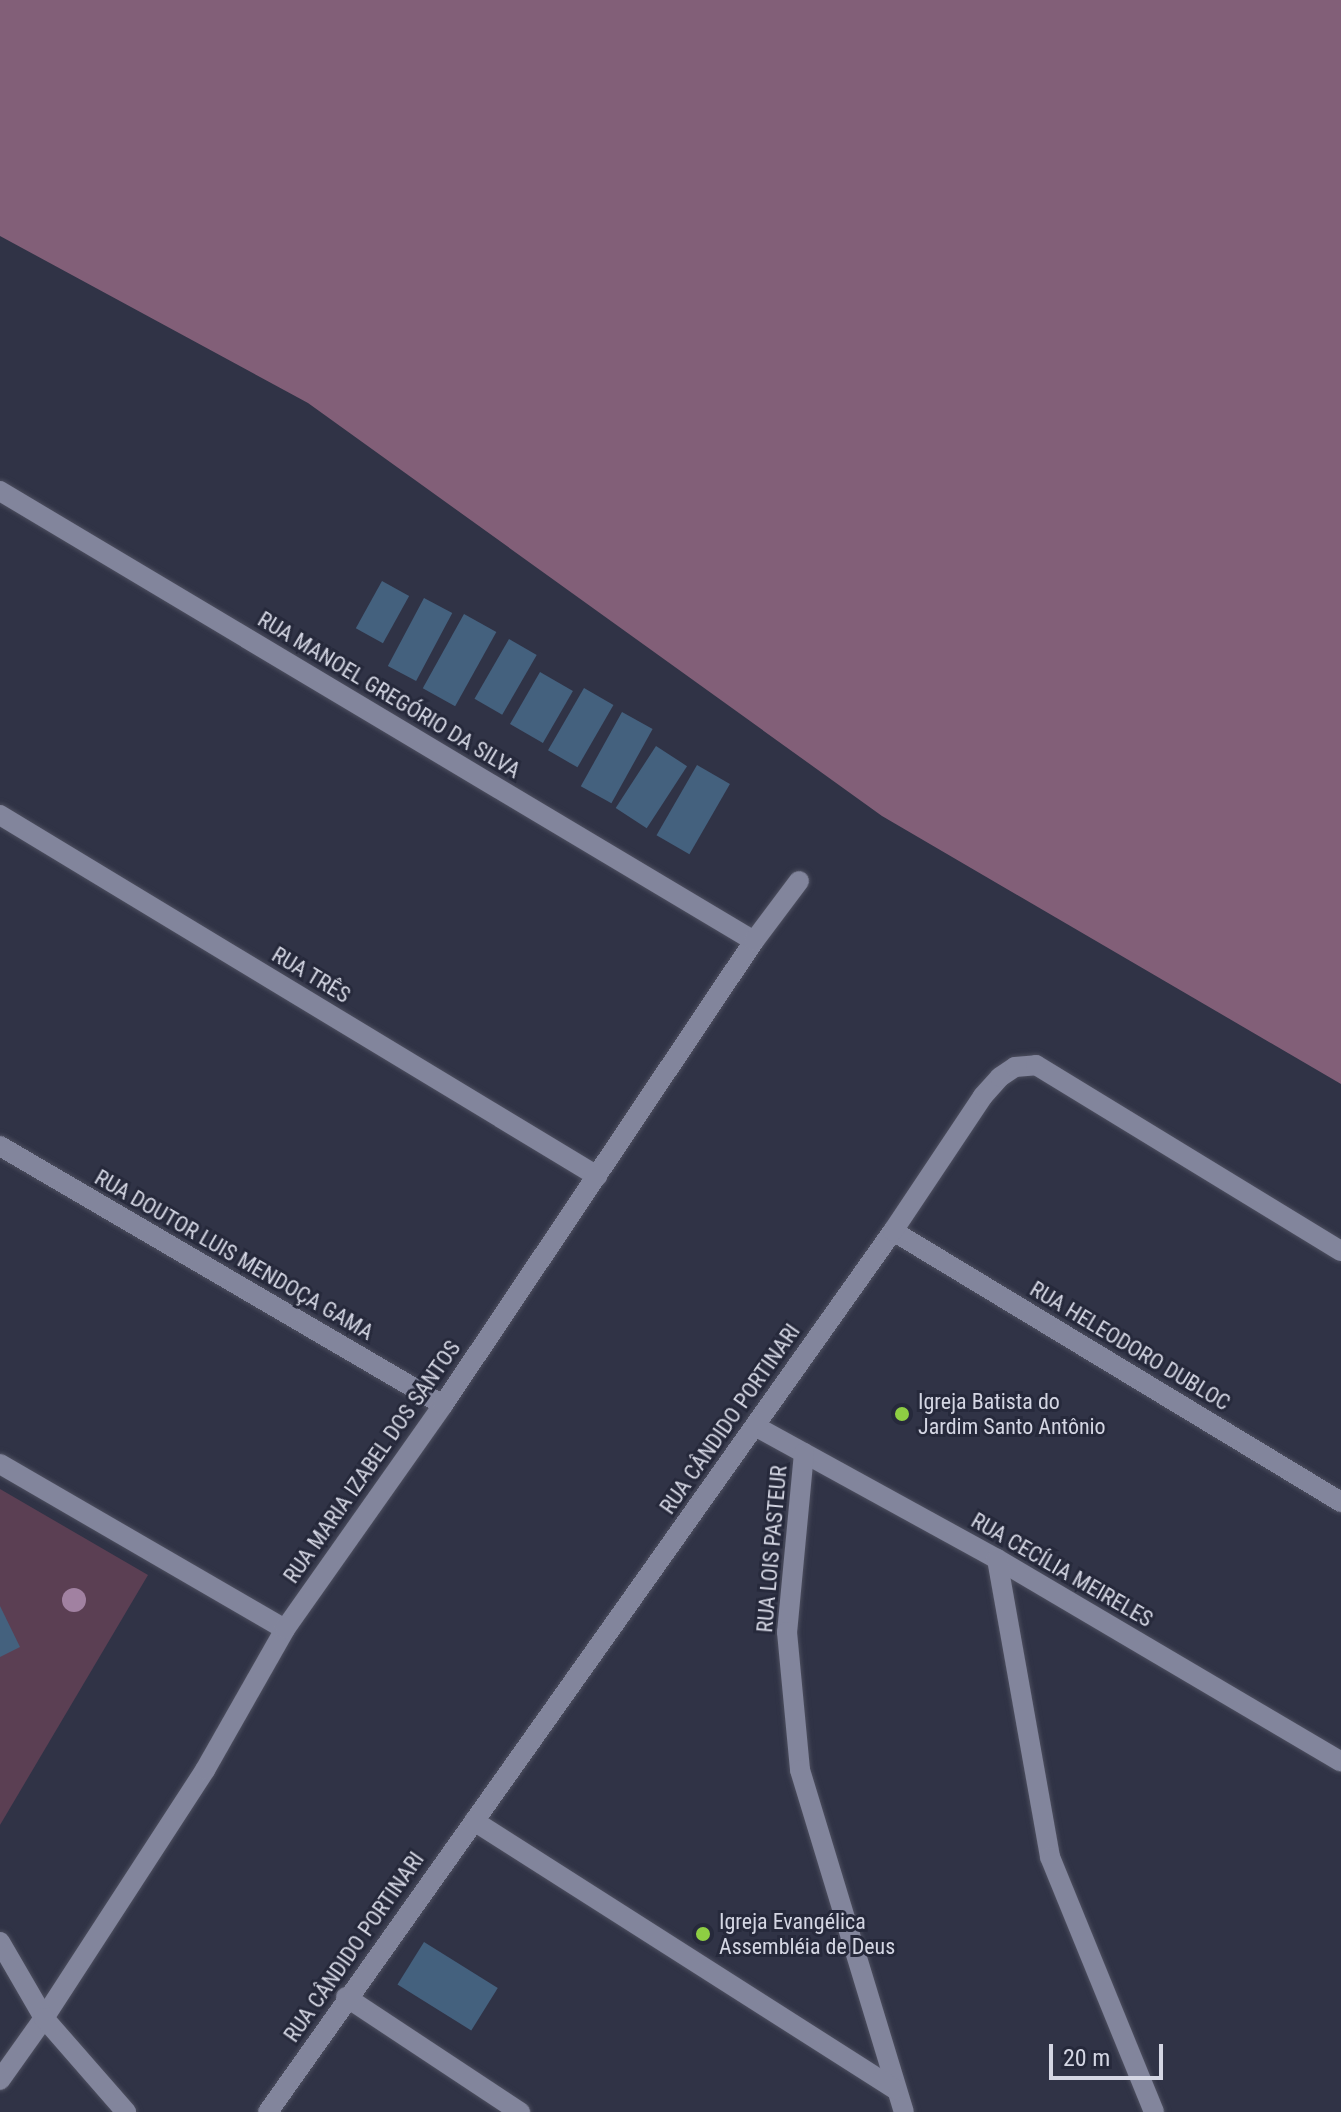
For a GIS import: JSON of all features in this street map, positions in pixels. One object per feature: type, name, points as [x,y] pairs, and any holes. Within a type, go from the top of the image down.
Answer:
[{"type":"street","name":"RUA MANOEL GREGÓRIO DA SILVA","points":[[0,491],[754,941]]},
{"type":"street","name":"RUA TRÊS","points":[[0,815],[597,1176]]},
{"type":"street","name":"RUA MARIA IZABEL DOS SANTOS","points":[[0,2080],[44,2018],[205,1770],[285,1629],[443,1405],[754,941],[799,881]]},
{"type":"street","name":"RUA CÂNDIDO PORTINARI","points":[[268,2112],[346,1997],[893,1231],[983,1096],[1015,1067],[1036,1065],[1341,1251]]},
{"type":"street","name":"RUA DOUTOR LUIS MENDOÇA GAMA","points":[[0,1146],[443,1405]]},
{"type":"street","name":"RUA HELEODORO DUBLOC","points":[[893,1231],[1341,1502]]},
{"type":"street","name":"RUA CECÍLIA MEIRELES","points":[[755,1426],[997,1559],[1341,1762]]},
{"type":"street","name":"RUA LOIS PASTEUR","points":[[804,1453],[787,1632],[800,1770],[904,2112]]},
{"type":"street","points":[[0,1464],[285,1629]]},
{"type":"street","points":[[997,1559],[1050,1857],[1154,2112]]},
{"type":"street","points":[[474,1821],[895,2089]]},
{"type":"street","points":[[0,1942],[44,2018],[126,2112]]},
{"type":"street","points":[[346,1997],[520,2112]]},
{"type":"shaded area","points":[[0,0],[1341,0],[1341,1084],[882,816],[308,403],[0,236]]},
{"type":"shaded area","points":[[0,1489],[148,1575],[0,1825]]},
{"type":"building","points":[[382,581],[409,596],[383,643],[356,628]]},
{"type":"building","points":[[424,598],[452,613],[416,681],[388,666]]},
{"type":"building","points":[[464,614],[496,632],[455,706],[423,688]]},
{"type":"building","points":[[509,639],[537,655],[502,715],[474,699]]},
{"type":"building","points":[[540,672],[573,691],[543,743],[510,724]]},
{"type":"building","points":[[584,688],[613,705],[577,767],[548,750]]},
{"type":"building","points":[[622,712],[653,729],[611,803],[581,786]]},
{"type":"building","points":[[656,746],[687,766],[647,828],[616,808]]},
{"type":"building","points":[[697,765],[730,784],[689,854],[656,835]]},
{"type":"building","points":[[0,1606],[20,1647],[0,1657]]},
{"type":"building","points":[[424,1942],[498,1988],[471,2031],[398,1984]]},
{"type":"place","name":"Igreja Batista do Jardim Santo Antônio","points":[[902,1414]]},
{"type":"place","name":"Igreja Evangélica Assembléia de Deus","points":[[703,1934]]}]
